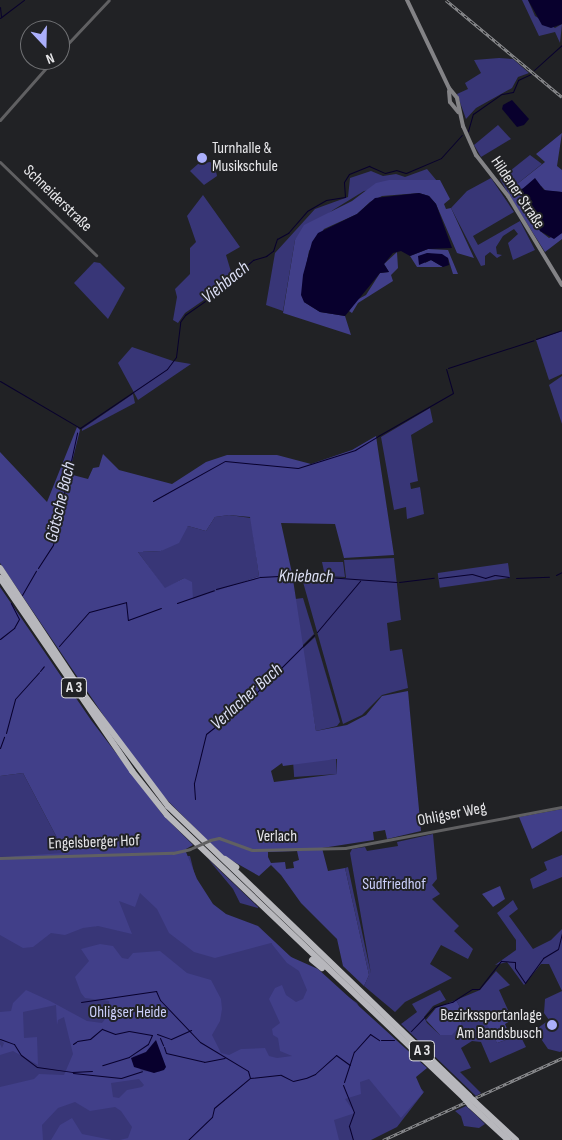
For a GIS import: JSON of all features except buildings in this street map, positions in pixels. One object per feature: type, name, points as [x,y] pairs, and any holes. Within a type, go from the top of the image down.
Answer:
[{"type":"highway","name":"A 3","points":[[0,568],[136,767],[208,843],[360,992],[390,1024]]},
{"type":"highway","name":"A 3","points":[[0,578],[132,770],[192,841],[492,1121],[516,1140]]},
{"type":"highway","points":[[192,841],[202,853]]},
{"type":"highway","points":[[208,843],[236,867]]},
{"type":"highway","points":[[312,960],[338,978]]},
{"type":"highway","points":[[343,968],[360,992]]},
{"type":"highway","name":"A 3","points":[[492,1121],[508,1140]]},
{"type":"main road","name":"Hildener Straße","points":[[407,0],[452,97],[458,100],[455,104],[476,155],[508,196],[562,286]]},
{"type":"street","points":[[70,41],[109,0]]},
{"type":"street","points":[[0,120],[44,70]]},
{"type":"street","name":"Schneiderstraße","points":[[0,162],[96,255]]},
{"type":"street","name":"Ohligser Weg","points":[[346,848],[562,807]]},
{"type":"street","name":"Verlach","points":[[208,843],[219,838],[252,850],[346,848]]},
{"type":"street","name":"Engelsberger Hof","points":[[0,858],[173,853],[208,843]]},
{"type":"green space","points":[[522,0],[528,0],[535,16],[555,28],[562,24],[560,43],[555,32],[539,36]]},
{"type":"green space","points":[[513,59],[529,73],[518,77],[512,88],[476,108],[466,119],[457,94],[468,89],[465,83],[481,73],[474,60]]},
{"type":"green space","points":[[498,125],[511,139],[481,157],[474,145]]},
{"type":"green space","points":[[562,133],[557,166],[562,170],[562,192],[546,191],[541,186],[520,189],[540,231],[549,238],[562,233],[562,239],[545,252],[507,192],[545,162],[536,154]]},
{"type":"green space","points":[[530,155],[542,164],[507,192],[500,179]]},
{"type":"green space","points":[[210,162],[215,165],[217,176],[204,185],[190,171],[198,164]]},
{"type":"green space","points":[[427,169],[437,181],[364,191],[333,210],[295,240],[283,311],[266,305],[275,253],[315,209],[348,197],[350,178],[371,171],[383,176],[396,174],[405,177]]},
{"type":"green space","points":[[491,178],[514,212],[473,236],[478,245],[520,221],[535,250],[513,260],[508,243],[518,234],[514,229],[503,236],[496,247],[497,254],[502,255],[497,258],[490,252],[485,256],[485,265],[481,266],[451,208],[467,191]]},
{"type":"green space","points":[[389,180],[440,180],[450,199],[444,204],[446,209],[451,208],[474,258],[457,253],[436,204],[429,196],[419,193],[382,196],[370,202],[357,214],[324,229],[309,251],[303,282],[304,302],[320,312],[345,316],[351,335],[283,313],[295,240],[304,225],[352,201],[376,183]]},
{"type":"green space","points":[[203,195],[240,247],[226,255],[232,275],[214,293],[185,313],[178,323],[173,320],[177,297],[175,289],[190,274],[190,248],[196,242],[187,216]]},
{"type":"green space","points":[[428,249],[448,250],[458,274],[453,274],[448,258],[427,253],[425,263],[431,260],[443,267],[417,267],[410,256]]},
{"type":"green space","points":[[397,252],[398,268],[391,275],[393,281],[358,303],[352,313],[349,311],[353,302],[366,295],[380,273],[389,272],[384,264]]},
{"type":"green space","points":[[94,262],[100,263],[125,288],[108,319],[74,283]]},
{"type":"green space","points":[[562,331],[562,374],[549,380],[536,340]]},
{"type":"green space","points":[[132,347],[173,361],[191,364],[138,400],[118,363]]},
{"type":"green space","points":[[562,376],[562,424],[549,385]]},
{"type":"green space","points":[[133,394],[135,403],[82,431],[82,429]]},
{"type":"green space","points":[[430,408],[433,422],[411,435],[418,481],[410,483],[411,489],[420,487],[424,514],[407,519],[406,507],[394,510],[381,437]]},
{"type":"green space","points":[[77,427],[80,430],[69,474],[88,479],[93,468],[99,467],[103,454],[119,470],[172,484],[206,462],[227,455],[277,455],[311,464],[352,450],[376,436],[394,555],[344,558],[335,524],[281,523],[292,573],[316,731],[347,725],[366,715],[382,696],[408,691],[421,831],[387,839],[385,830],[373,832],[374,840],[322,848],[328,871],[345,868],[369,975],[364,986],[343,966],[337,939],[301,903],[281,875],[271,865],[259,876],[222,855],[157,790],[127,750],[0,563],[0,452],[47,502]],"holes":[[[229,515],[250,517],[259,576],[193,599],[192,582],[184,578],[165,588],[138,552],[161,551],[179,543],[188,526],[206,531],[215,517]],[[337,759],[337,774],[274,782],[271,771],[282,763],[283,766]],[[297,851],[299,860],[293,862],[294,868],[286,869],[285,862],[271,863],[268,852]]]},
{"type":"green space","points":[[229,515],[251,518],[259,576],[193,600],[184,578],[165,589],[138,552],[161,551],[188,526],[206,531],[215,517]]},
{"type":"green space","points":[[394,558],[401,620],[387,623],[390,651],[402,649],[408,688],[382,695],[362,715],[343,724],[303,582],[305,576],[346,578],[344,560]]},
{"type":"green space","points":[[322,562],[343,562],[345,577],[325,576]]},
{"type":"green space","points":[[508,563],[510,578],[440,588],[438,573]]},
{"type":"green space","name":"Ohligser Heide","points":[[0,587],[91,720],[163,815],[193,845],[186,849],[186,852],[197,879],[213,904],[226,914],[258,926],[291,957],[318,969],[427,1068],[416,1077],[423,1093],[401,1118],[369,1079],[360,1082],[361,1094],[345,1099],[355,1113],[334,1120],[339,1140],[120,1140],[128,1138],[132,1127],[121,1111],[115,1107],[90,1111],[75,1102],[58,1108],[42,1125],[43,1140],[0,1140],[0,1087],[34,1079],[39,1074],[64,1075],[73,1054],[64,1017],[58,1020],[57,1025],[56,1005],[23,1012],[24,1038],[37,1037],[38,1065],[13,1051],[0,1055],[0,1044],[2,1048],[4,1043],[0,1040],[0,1012],[11,1011],[13,1003],[26,990],[50,1001],[87,1021],[102,1023],[109,1014],[109,1001],[85,998],[81,993],[75,977],[89,961],[81,949],[100,944],[113,946],[122,958],[128,959],[133,953],[160,951],[187,973],[211,980],[221,999],[222,1009],[220,1021],[212,1035],[221,1053],[229,1055],[241,1049],[265,1048],[269,1056],[277,1058],[292,1056],[280,1051],[278,1038],[273,1035],[272,1029],[280,1023],[269,999],[275,988],[282,985],[286,995],[296,1002],[303,999],[307,990],[299,971],[287,963],[271,943],[215,958],[194,952],[169,933],[157,909],[140,893],[135,907],[119,901],[132,934],[98,926],[83,928],[65,935],[51,933],[33,947],[23,948],[0,935],[0,857],[65,853],[23,773],[0,776]],"holes":[[[155,1041],[166,1067],[159,1072],[141,1071],[133,1056],[146,1052]],[[139,1079],[144,1085],[142,1087],[127,1090],[119,1098],[113,1097],[111,1083]]]},
{"type":"green space","points":[[303,598],[314,634],[302,646],[295,599]]},
{"type":"green space","points":[[315,637],[340,722],[337,726],[316,731],[302,649]]},
{"type":"green space","points":[[336,759],[337,774],[294,777],[293,762]]},
{"type":"green space","points":[[23,773],[65,853],[64,855],[0,857],[0,776]]},
{"type":"green space","points":[[562,809],[562,831],[532,849],[519,817]]},
{"type":"green space","name":"Südfriedhof","points":[[433,834],[437,879],[432,885],[440,894],[432,899],[459,926],[454,931],[473,949],[468,959],[441,945],[430,964],[452,978],[405,1002],[395,1012],[364,986],[369,975],[345,868],[348,867],[371,974],[350,853],[352,849],[365,847],[367,851],[398,846],[397,842]]},
{"type":"green space","points":[[562,855],[562,877],[533,889],[530,879],[547,870],[544,862]]},
{"type":"green space","name":"Ohligser Heide","points":[[190,856],[202,904],[271,943],[357,1003],[374,1034],[424,1092],[397,1127],[371,1140],[0,1140],[0,860]]},
{"type":"green space","points":[[208,859],[258,908],[240,903],[233,889]]},
{"type":"green space","points":[[500,886],[505,899],[493,907],[482,894]]},
{"type":"green space","points":[[513,900],[518,909],[509,916],[533,949],[551,940],[562,929],[562,991],[549,964],[541,964],[524,985],[507,962],[495,965],[516,950],[516,940],[497,913]]},
{"type":"green space","points":[[496,971],[510,985],[499,990],[508,1010],[487,1023],[497,1043],[520,1035],[526,1047],[490,1063],[481,1042],[472,1041],[461,1048],[471,1068],[460,1072],[481,1093],[476,1096],[401,1024],[417,1012],[412,1004],[440,990],[446,1000],[433,1006],[424,1017],[427,1023],[440,1035],[461,1025],[461,1009],[456,1000],[480,990]]},
{"type":"green space","name":"Bezirkssportanlage Am Bandsbusch","points":[[562,991],[562,1051],[560,1052],[548,1049],[535,1030],[549,1020],[544,1013],[545,999]]},
{"type":"green space","points":[[456,1000],[461,1009],[461,1025],[452,1035],[440,1035],[426,1020],[436,1008]]},
{"type":"green space","points":[[506,1012],[510,1021],[505,1024],[511,1038],[497,1043],[486,1023]]},
{"type":"green space","points":[[466,1106],[485,1124],[479,1128],[464,1126],[461,1116],[455,1111]]},
{"type":"green space","points":[[72,1118],[82,1134],[112,1140],[51,1140],[60,1125]]},
{"type":"shaded area","points":[[528,0],[562,0],[562,24],[551,28],[542,25]]},
{"type":"shaded area","points":[[512,100],[529,119],[524,125],[517,127],[502,109],[503,105]]},
{"type":"shaded area","points":[[535,178],[544,190],[562,192],[562,233],[554,239],[540,231],[520,191]]},
{"type":"shaded area","points":[[419,193],[429,196],[436,204],[452,248],[428,249],[410,256],[401,251],[393,253],[384,264],[389,272],[380,273],[345,316],[320,312],[304,302],[301,295],[303,275],[312,242],[318,233],[357,214],[375,198]]},
{"type":"shaded area","points":[[427,253],[442,254],[448,258],[449,265],[443,267],[431,260],[419,265],[418,256]]},
{"type":"shaded area","points":[[156,1040],[166,1067],[164,1070],[154,1073],[134,1067],[131,1058],[146,1052]]},
{"type":"waterway","points":[[0,18],[24,0]]},
{"type":"waterway","points":[[0,7],[1,16]]},
{"type":"waterway","name":"Viehbach","points":[[534,70],[562,45]]},
{"type":"waterway","name":"Viehbach","points":[[468,131],[473,114],[502,94],[513,92],[518,80],[531,74]]},
{"type":"waterway","name":"Viehbach","points":[[0,381],[80,428],[167,369],[176,357],[180,322],[185,315],[212,296],[253,260],[266,256],[273,251],[277,239],[288,233],[307,211],[326,200],[345,197],[344,182],[349,174],[369,166],[385,173],[396,170],[406,173],[441,158],[462,135]]},
{"type":"waterway","points":[[536,339],[562,330]]},
{"type":"waterway","points":[[448,368],[534,340]]},
{"type":"waterway","points":[[378,436],[453,393],[446,369]]},
{"type":"waterway","name":"Götsche Bach","points":[[38,568],[53,545],[77,433]]},
{"type":"waterway","points":[[153,501],[225,461],[298,468],[355,450],[377,437]]},
{"type":"waterway","name":"Götsche Bach","points":[[22,595],[36,571]]},
{"type":"waterway","name":"Kniebach","points":[[556,575],[562,572]]},
{"type":"waterway","name":"Kniebach","points":[[439,578],[472,574],[485,578],[495,575],[509,577]]},
{"type":"waterway","name":"Kniebach","points":[[216,589],[260,577],[298,575],[397,582]]},
{"type":"waterway","name":"Kniebach","points":[[516,578],[549,577]]},
{"type":"waterway","name":"Kniebach","points":[[399,582],[434,578]]},
{"type":"waterway","name":"Verlacher Bach","points":[[317,632],[360,581]]},
{"type":"waterway","name":"Kniebach","points":[[177,603],[214,590]]},
{"type":"waterway","name":"Kniebach","points":[[59,646],[89,612],[126,602],[128,620],[161,608]]},
{"type":"waterway","name":"Götsche Bach","points":[[0,639],[14,628],[19,619],[11,603]]},
{"type":"waterway","name":"Verlacher Bach","points":[[195,799],[194,783],[206,734],[249,700],[314,635]]},
{"type":"waterway","name":"Kniebach","points":[[40,671],[44,666]]},
{"type":"waterway","name":"Kniebach","points":[[6,733],[15,699],[39,672]]},
{"type":"waterway","name":"Kniebach","points":[[0,748],[4,737]]},
{"type":"waterway","points":[[411,1031],[434,1007],[452,1002],[472,989],[479,989],[501,961],[515,962],[515,968],[525,983],[543,958],[558,949],[562,933]]},
{"type":"waterway","points":[[81,1002],[156,991],[160,1000],[200,1042],[248,1071],[250,1078],[281,1075],[293,1081],[306,1078],[315,1074],[336,1055],[350,1065]]},
{"type":"waterway","points":[[77,1041],[90,1039],[102,1029],[115,1034],[129,1031],[152,1035],[148,1044],[129,1057],[102,1065]]},
{"type":"waterway","points":[[157,1034],[171,1039],[191,1030]]},
{"type":"waterway","points":[[344,1082],[354,1052],[370,1034],[379,1040]]},
{"type":"waterway","points":[[160,1038],[163,1045]]},
{"type":"waterway","points":[[0,1039],[14,1044],[21,1055],[37,1067],[72,1072],[92,1071]]},
{"type":"waterway","points":[[381,1040],[394,1040]]},
{"type":"waterway","points":[[164,1047],[166,1053],[204,1062],[225,1058]]},
{"type":"waterway","points":[[73,1073],[121,1078],[142,1071]]},
{"type":"waterway","points":[[188,1140],[212,1117],[214,1108],[250,1078]]},
{"type":"waterway","points":[[343,1085],[354,1112],[349,1126],[353,1140]]},
{"type":"railway","points":[[446,0],[562,97]]},
{"type":"railway","points":[[383,1140],[562,1058]]},
{"type":"place","name":"Turnhalle & Musikschule","points":[[202,158]]},
{"type":"place","name":"Bezirkssportanlage Am Bandsbusch","points":[[552,1025]]}]
